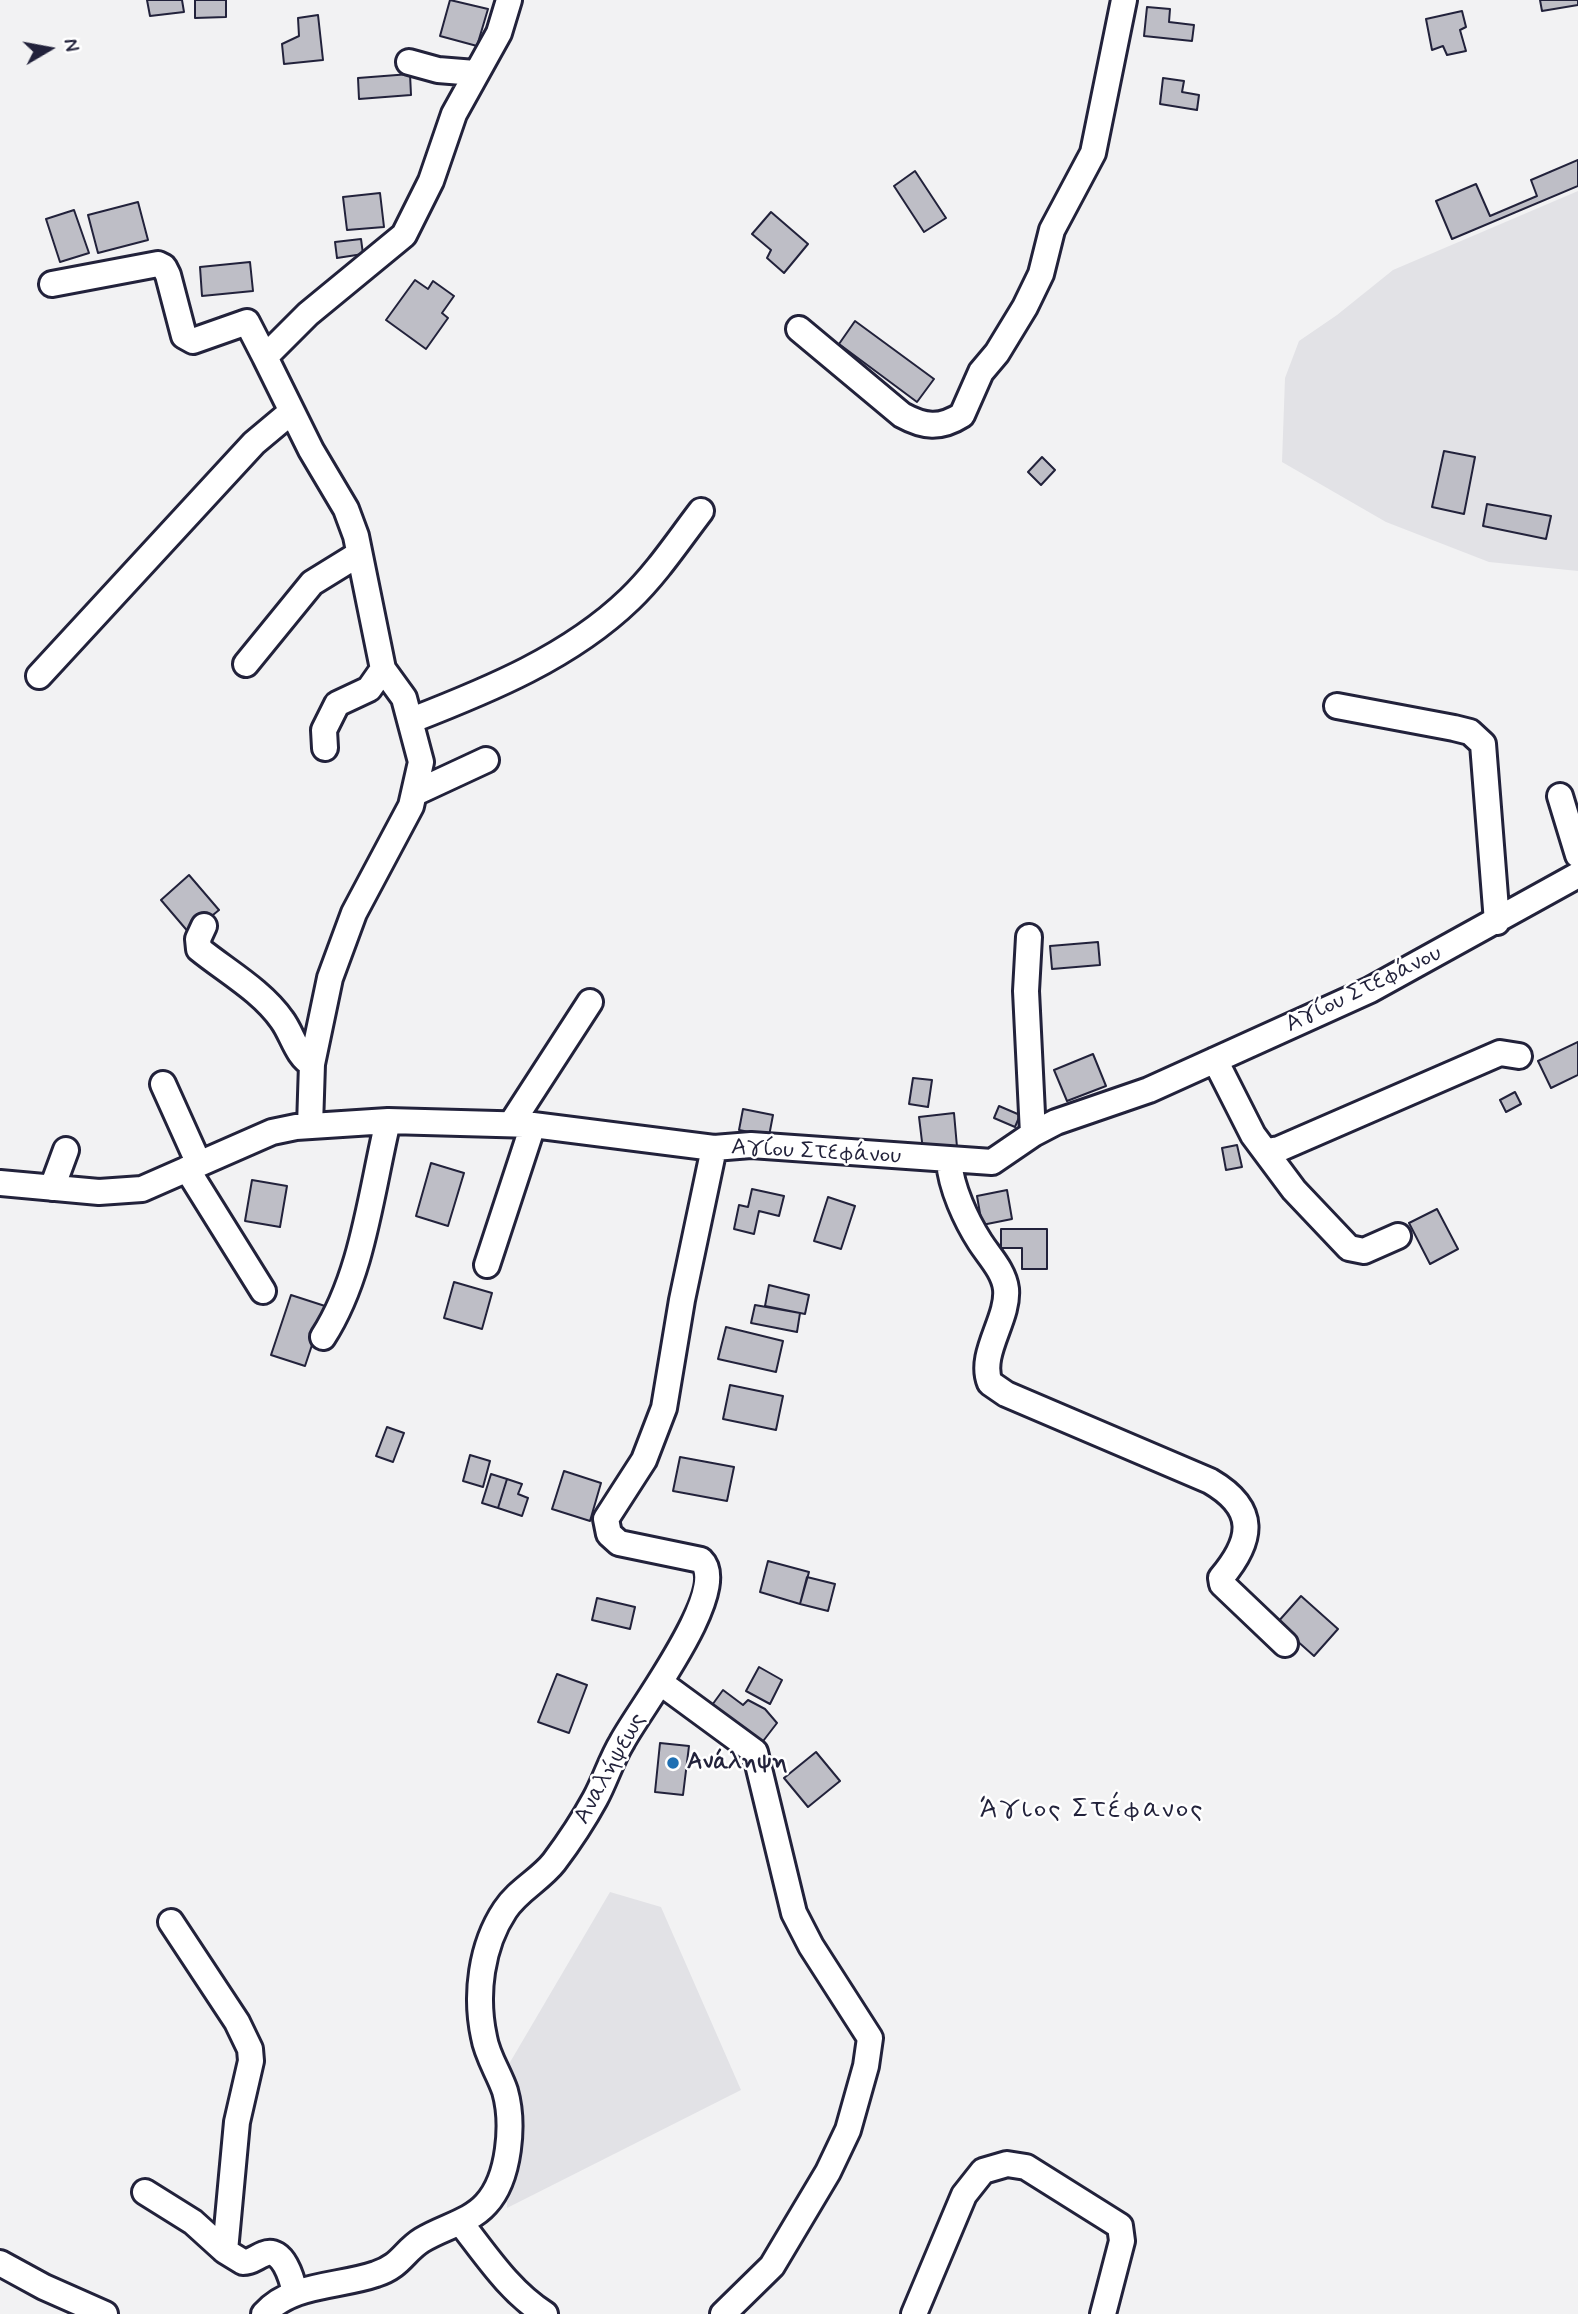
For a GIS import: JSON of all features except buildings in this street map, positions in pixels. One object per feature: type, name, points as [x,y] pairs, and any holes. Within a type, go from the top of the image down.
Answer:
[{"type":"street","points":[[265,357],[307,314],[404,235],[431,181],[454,114],[499,33],[509,0]]},
{"type":"street","points":[[799,330],[911,420],[935,427],[962,415],[981,372],[1001,347],[1030,299],[1041,274],[1052,230],[1093,153],[1124,0]]},
{"type":"street","points":[[409,62],[438,70],[475,73]]},
{"type":"street","points":[[52,284],[158,264],[164,267],[168,275],[184,337],[193,341],[247,322],[291,412],[346,509],[359,554],[383,669],[404,698],[412,720],[421,762],[415,793],[342,941],[320,1019],[312,1064],[310,1126]]},
{"type":"street","points":[[39,676],[254,443],[291,412]]},
{"type":"street","points":[[412,720],[501,685],[563,649],[612,615],[643,586],[701,511]]},
{"type":"street","points":[[246,664],[312,583],[359,554]]},
{"type":"street","points":[[325,748],[324,730],[337,704],[369,689],[383,669]]},
{"type":"street","points":[[1337,706],[1470,732],[1483,744],[1497,922]]},
{"type":"street","points":[[415,793],[486,760]]},
{"type":"street","points":[[1560,796],[1578,855]]},
{"type":"street","name":"Αγίου Στεφάνου","points":[[0,1183],[52,1188],[132,1190],[153,1185],[272,1132],[310,1126],[388,1121],[522,1125],[714,1148],[751,1145],[992,1162],[1056,1122],[1149,1090],[1370,990],[1578,875]]},
{"type":"street","points":[[204,926],[198,939],[199,949],[260,997],[282,1019],[305,1060],[312,1064]]},
{"type":"street","points":[[1028,937],[1026,990],[1033,1134]]},
{"type":"street","points":[[487,1265],[522,1125],[590,1002]]},
{"type":"street","points":[[1267,1151],[1279,1149],[1500,1052],[1519,1056]]},
{"type":"street","points":[[1215,1060],[1253,1135],[1294,1190],[1349,1248],[1364,1251],[1398,1236]]},
{"type":"street","points":[[163,1084],[193,1167],[263,1291]]},
{"type":"street","points":[[323,1337],[340,1311],[350,1281],[388,1121]]},
{"type":"street","name":"Αναλήψεως","points":[[264,2314],[276,2301],[295,2292],[384,2271],[403,2260],[419,2242],[460,2222],[487,2203],[504,2167],[505,2093],[484,2041],[480,2006],[480,1984],[494,1934],[510,1903],[552,1865],[576,1832],[622,1740],[661,1683],[693,1622],[708,1582],[706,1567],[692,1557],[619,1543],[609,1534],[606,1519],[644,1460],[664,1408],[682,1300],[714,1148]]},
{"type":"street","points":[[52,1188],[66,1150]]},
{"type":"street","points":[[950,1161],[953,1183],[975,1233],[1005,1286],[1004,1305],[987,1370],[990,1383],[1006,1394],[1210,1481],[1226,1491],[1237,1503],[1246,1534],[1241,1552],[1221,1578],[1222,1584],[1285,1644]]},
{"type":"street","points":[[661,1683],[755,1752],[794,1913],[870,2042],[848,2130],[823,2182],[772,2266],[723,2314]]},
{"type":"street","points":[[172,1922],[237,2022],[250,2049],[251,2060],[236,2132],[225,2250]]},
{"type":"street","points":[[914,2314],[964,2195],[983,2171],[1007,2164],[1026,2167],[1120,2226],[1122,2241],[1103,2314]]},
{"type":"street","points":[[145,2192],[193,2222],[243,2262],[267,2252],[274,2254],[288,2269],[295,2292]]},
{"type":"street","points":[[460,2222],[504,2279],[528,2303],[545,2314]]},
{"type":"street","points":[[0,2263],[44,2287],[105,2314]]},
{"type":"shaded area","points":[[1578,191],[1578,571],[1489,562],[1386,522],[1282,462],[1285,378],[1299,341],[1337,315],[1393,270]]},
{"type":"shaded area","points":[[610,1892],[661,1907],[741,2090],[507,2208],[509,2064]]},
{"type":"place","name":"Ανάληψη","points":[[673,1763]]},
{"type":"district","name":"Άγιος Στέφανος","points":[[1092,1811]]}]
